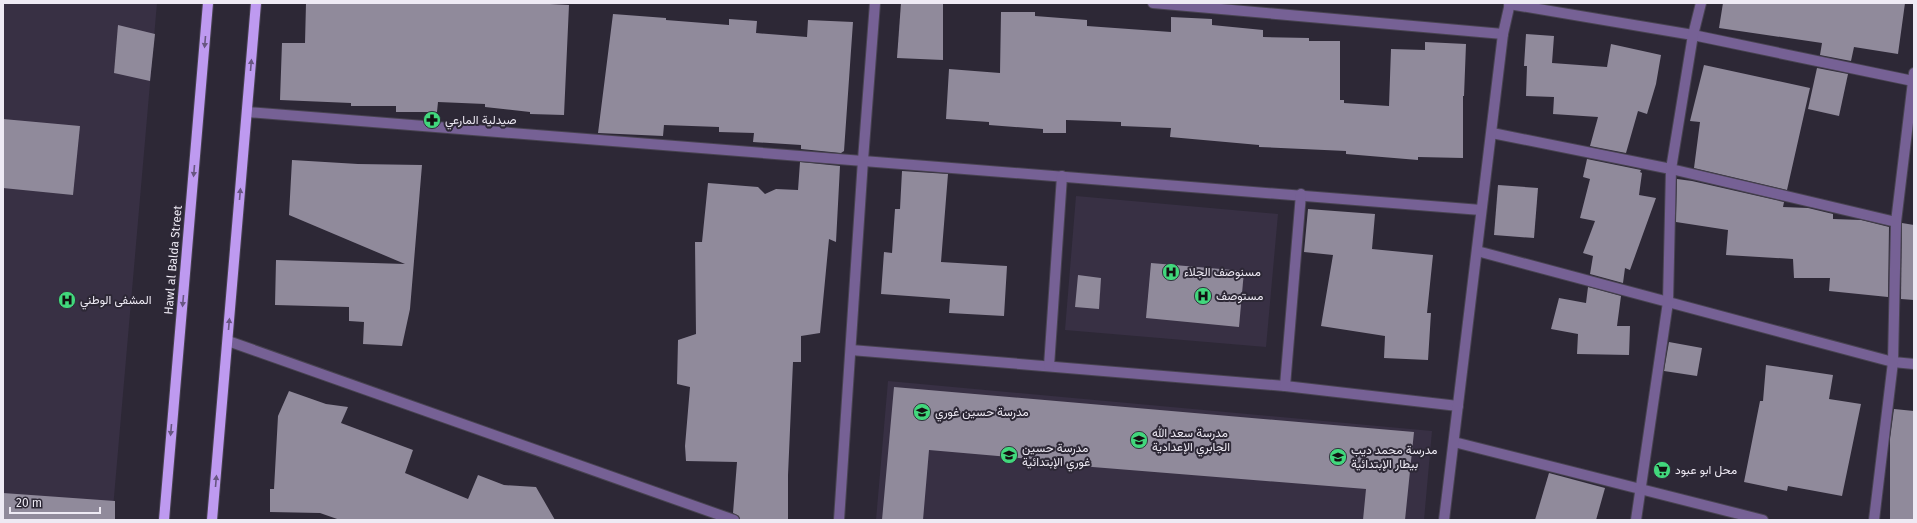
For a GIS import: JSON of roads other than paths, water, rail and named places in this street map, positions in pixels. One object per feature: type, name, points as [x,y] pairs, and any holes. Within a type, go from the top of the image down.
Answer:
[{"type":"main road","name":"Hawl al Balda Street","points":[[164,520],[208,3]]},
{"type":"main road","points":[[212,520],[256,3]]},
{"type":"street","points":[[839,520],[875,3]]},
{"type":"street","points":[[1153,3],[1503,34]]},
{"type":"street","points":[[1636,520],[1668,302],[1671,169],[1693,35],[1701,3]]},
{"type":"street","points":[[1444,520],[1503,34],[1510,4],[1693,35],[1913,77],[1896,222],[1893,362],[1874,520]]},
{"type":"street","points":[[247,112],[1301,194],[1481,210]]},
{"type":"street","points":[[1492,133],[1671,169],[1896,222]]},
{"type":"street","points":[[1049,366],[1062,176]]},
{"type":"street","points":[[1285,386],[1301,194]]},
{"type":"street","points":[[1476,251],[1893,362],[1914,364]]},
{"type":"street","points":[[228,341],[734,520]]},
{"type":"street","points":[[851,350],[1285,386],[1458,406]]},
{"type":"street","points":[[1454,442],[1763,520]]},
{"type":"place","name":"صيدلية المارعي","points":[[432,120]]},
{"type":"place","name":"مسنوصف الجلاء","points":[[1171,272]]},
{"type":"place","name":"مستوصف","points":[[1203,296]]},
{"type":"place","name":"المشفى الوطني","points":[[67,300]]},
{"type":"place","name":"مدرسة حسين غوري","points":[[922,412]]},
{"type":"place","name":"مدرسة سعد الله الجابري الإعدادية","points":[[1139,440]]},
{"type":"place","name":"مدرسة حسين غوري الإبتدائية","points":[[1009,455]]},
{"type":"place","name":"مدرسة محمد ديب بيطار الإبتدائية","points":[[1338,457]]},
{"type":"place","name":"محل ابو عبود","points":[[1662,470]]}]
